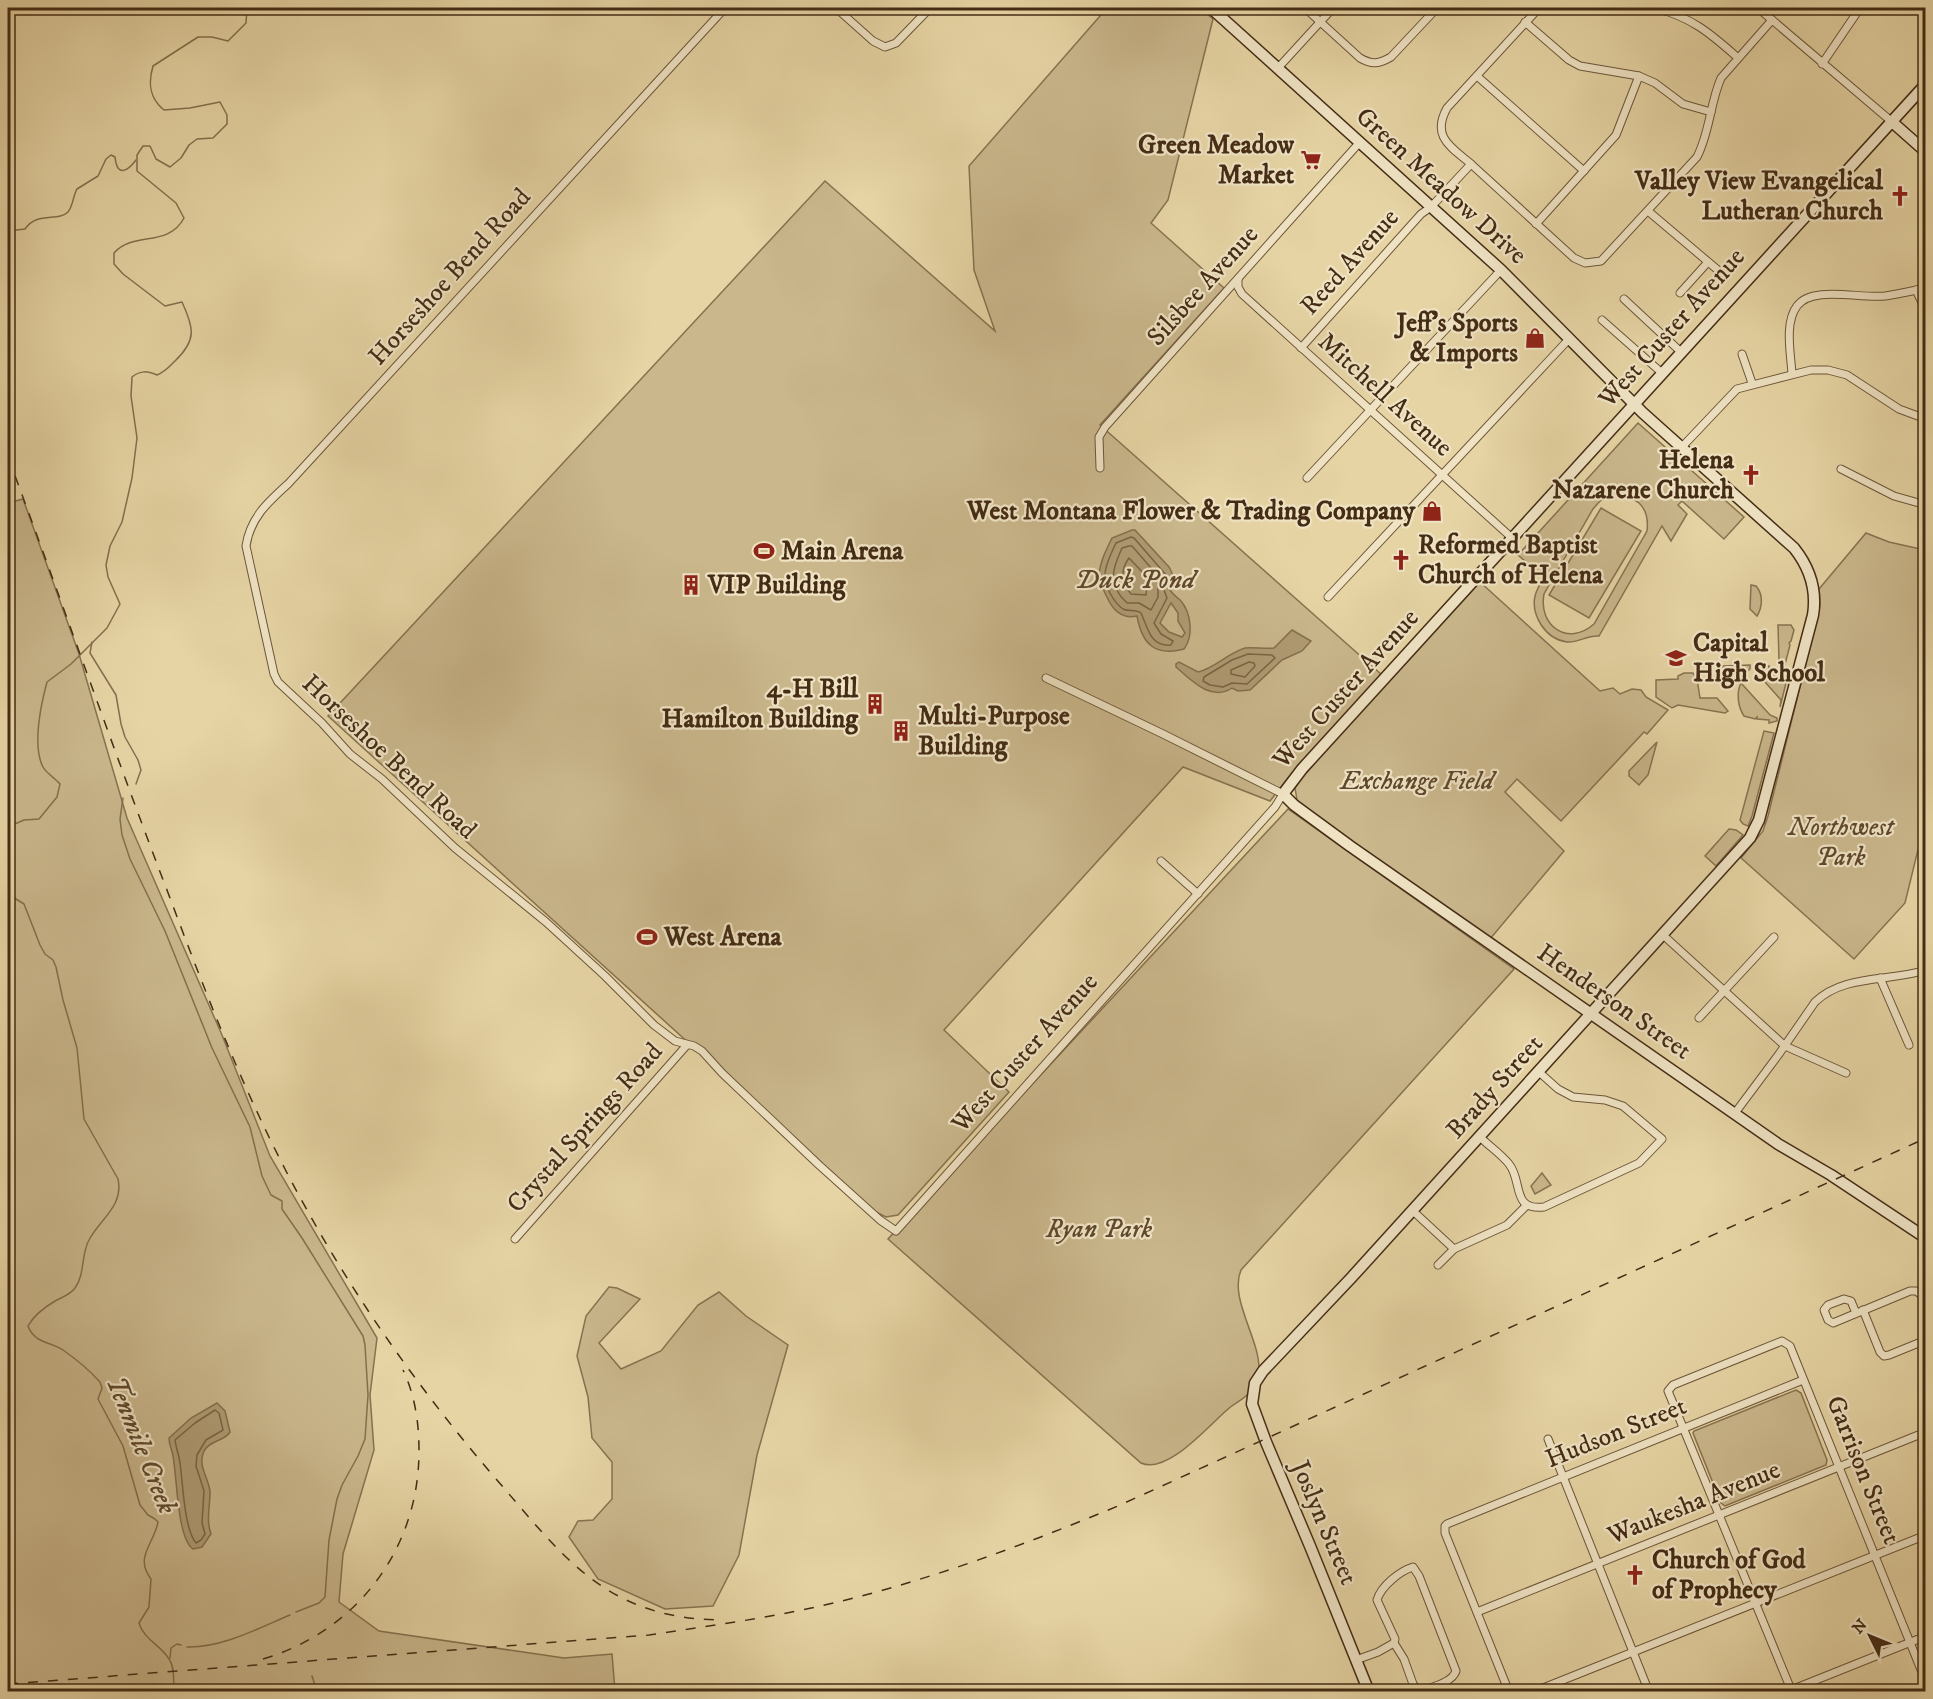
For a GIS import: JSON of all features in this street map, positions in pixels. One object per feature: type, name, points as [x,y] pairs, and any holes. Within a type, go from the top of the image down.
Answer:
[{"type":"main road","name":"Green Meadow Drive","points":[[1211,8],[1501,270],[1681,448]]},
{"type":"main road","name":"West Custer Avenue","points":[[1282,794],[1302,769],[1926,84]]},
{"type":"main road","points":[[1891,121],[1926,152]]},
{"type":"main road","name":"Brady Street","points":[[1263,1371],[1592,1014],[1745,844],[1760,820],[1813,615],[1815,601],[1813,583],[1807,566],[1794,548],[1681,448]]},
{"type":"main road","name":"Henderson Street","points":[[1282,794],[1350,846],[1778,1144],[1831,1175],[1926,1238]]},
{"type":"main road","name":"Joslyn Street","points":[[1263,1371],[1256,1383],[1252,1404],[1369,1692]]},
{"type":"street","name":"Horseshoe Bend Road","points":[[725,8],[288,484],[258,513],[247,536],[246,546],[274,674],[278,682],[351,754],[382,779],[455,848],[555,930],[654,1024],[675,1041],[694,1046],[702,1051],[722,1073],[876,1216]]},
{"type":"street","points":[[836,8],[873,41],[885,47],[896,43],[930,8]]},
{"type":"street","points":[[1305,8],[1369,64],[1392,57],[1437,8]]},
{"type":"street","points":[[1278,68],[1333,8]]},
{"type":"street","points":[[1539,8],[1448,108],[1441,120],[1440,132],[1447,143],[1536,224],[1574,258],[1585,263],[1601,261],[1608,255],[1697,157],[1704,142],[1721,78],[1737,57],[1772,20]]},
{"type":"street","points":[[1655,8],[1688,18],[1708,30],[1737,57]]},
{"type":"street","points":[[1758,8],[1891,121]]},
{"type":"street","points":[[1822,64],[1860,8]]},
{"type":"street","points":[[1525,22],[1569,60],[1580,66],[1639,76],[1655,83],[1683,104],[1711,112]]},
{"type":"street","points":[[1477,76],[1584,171]]},
{"type":"street","points":[[1536,224],[1619,130],[1639,76]]},
{"type":"street","name":"Silsbee Avenue","points":[[1100,468],[1099,437],[1106,427],[1360,142]]},
{"type":"street","name":"Reed Avenue","points":[[1301,348],[1421,214],[1431,207],[1471,164]]},
{"type":"street","points":[[1648,211],[1719,272]]},
{"type":"street","points":[[1680,292],[1708,262]]},
{"type":"street","points":[[1307,478],[1501,270]]},
{"type":"street","name":"Mitchell Avenue","points":[[1238,279],[1238,287],[1242,294],[1512,538]]},
{"type":"street","points":[[1792,375],[1790,324],[1796,307],[1805,298],[1828,293],[1858,297],[1885,296],[1926,288]]},
{"type":"street","points":[[1916,290],[1926,311]]},
{"type":"street","points":[[1624,299],[1681,352]]},
{"type":"street","points":[[1602,320],[1662,373]]},
{"type":"street","points":[[1328,597],[1570,338]]},
{"type":"street","points":[[1742,354],[1752,384]]},
{"type":"street","points":[[1681,448],[1734,391],[1752,384],[1811,370],[1828,370],[1847,375],[1899,409],[1926,419]]},
{"type":"street","points":[[1841,469],[1894,496],[1926,505]]},
{"type":"street","points":[[1046,678],[1282,794]]},
{"type":"street","name":"West Custer Avenue","points":[[876,1216],[896,1230],[1198,894],[1275,807],[1282,794]]},
{"type":"street","points":[[1161,861],[1198,894]]},
{"type":"street","points":[[1663,935],[1785,1046],[1846,1073]]},
{"type":"street","points":[[1700,1017],[1774,937]]},
{"type":"street","points":[[1735,1113],[1810,1008],[1822,995],[1844,984],[1926,970]]},
{"type":"street","points":[[1880,978],[1909,1045]]},
{"type":"street","name":"Crystal Springs Road","points":[[515,1239],[687,1045]]},
{"type":"street","points":[[1480,1137],[1509,1164],[1514,1172],[1522,1200],[1527,1205],[1544,1206],[1634,1166],[1662,1139],[1623,1106],[1605,1100],[1572,1097],[1558,1089],[1539,1072]]},
{"type":"street","points":[[1438,1265],[1454,1249],[1507,1225],[1527,1205]]},
{"type":"street","points":[[1413,1210],[1454,1249]]},
{"type":"street","points":[[1926,1298],[1916,1291],[1910,1291],[1859,1312],[1831,1323],[1824,1310],[1828,1305],[1844,1299],[1851,1301],[1859,1312],[1880,1352],[1884,1356],[1926,1340]]},
{"type":"street","name":"Garrison Street","points":[[1683,1428],[1668,1391],[1673,1385],[1785,1341],[1790,1346],[1926,1682]]},
{"type":"street","name":"Hudson Street","points":[[1477,1612],[1445,1533],[1445,1526],[1450,1522],[1803,1380]]},
{"type":"street","points":[[1683,1428],[1756,1602],[1790,1691],[1926,1636]]},
{"type":"street","name":"Waukesha Avenue","points":[[1477,1612],[1926,1432]]},
{"type":"street","points":[[1548,1439],[1649,1692]]},
{"type":"street","points":[[1533,1692],[1926,1535]]},
{"type":"street","points":[[1413,1567],[1419,1576],[1456,1671],[1454,1676],[1420,1692],[1413,1684],[1404,1659],[1394,1644],[1395,1639],[1377,1600],[1385,1586],[1413,1567]]},
{"type":"street","points":[[1477,1612],[1509,1692]]},
{"type":"street","points":[[1356,1660],[1394,1644]]},
{"type":"green space","points":[[1107,8],[1200,8],[1213,19],[1168,200],[1151,223],[1224,288],[1100,425],[1382,675],[1288,778],[1270,801],[1183,767],[944,1030],[1009,1092],[898,1215],[886,1217],[874,1211],[328,716],[825,181],[995,331],[974,270],[969,166]]},
{"type":"green space","points":[[1638,423],[1744,517],[1724,539],[1682,501],[1678,505],[1687,514],[1671,541],[1662,526],[1599,636],[1575,641],[1559,640],[1541,625],[1534,603],[1539,586],[1548,570],[1543,577],[1518,555]],"holes":[[[1612,495],[1634,499],[1643,508],[1647,531],[1594,624],[1574,634],[1557,630],[1550,624],[1546,615],[1543,605],[1544,594],[1593,509],[1600,501]]]},
{"type":"green space","points":[[23,499],[79,654],[127,818],[222,1035],[270,1156],[377,1338],[370,1395],[374,1450],[343,1554],[339,1602],[379,1631],[564,1658],[612,1654],[615,1691],[8,1691],[8,503]]},
{"type":"green space","points":[[1601,508],[1641,531],[1589,618],[1549,595]]},
{"type":"green space","name":"Northwest Park","points":[[1866,533],[1889,542],[1925,550],[1925,821],[1905,903],[1854,959],[1741,858],[1763,831],[1768,816],[1820,606],[1819,589]]},
{"type":"green space","name":"Exchange Field","points":[[1480,582],[1600,691],[1613,688],[1620,694],[1632,689],[1641,690],[1646,697],[1668,710],[1647,734],[1644,732],[1561,821],[1517,779],[1505,792],[1564,851],[1490,939],[1302,806],[1297,800],[1295,788],[1305,773]]},
{"type":"green space","points":[[1751,585],[1756,586],[1761,597],[1757,616],[1750,609]]},
{"type":"green space","points":[[1778,625],[1791,625],[1794,630],[1782,676],[1786,683],[1780,707],[1781,700],[1756,672],[1759,666],[1781,668]]},
{"type":"green space","points":[[1750,665],[1750,669],[1739,679],[1722,679],[1722,666]]},
{"type":"green space","points":[[1693,673],[1697,679],[1700,698],[1717,698],[1728,711],[1725,713],[1678,705],[1672,708],[1656,697],[1656,680],[1678,679],[1678,676]]},
{"type":"green space","points":[[1741,683],[1770,715],[1777,718],[1777,721],[1769,723],[1769,720],[1744,716],[1738,700]]},
{"type":"green space","points":[[1764,731],[1774,733],[1748,826],[1740,820]]},
{"type":"green space","points":[[1657,742],[1648,775],[1639,785],[1629,776],[1629,771]]},
{"type":"green space","name":"Ryan Park","points":[[1288,809],[1514,969],[1241,1270],[1238,1281],[1241,1305],[1258,1356],[1259,1368],[1251,1391],[1175,1456],[1151,1465],[1141,1463],[888,1239]]},
{"type":"green space","points":[[1729,829],[1736,830],[1743,835],[1716,866],[1705,856]]},
{"type":"green space","points":[[1542,1173],[1551,1185],[1535,1194],[1531,1186]]},
{"type":"green space","points":[[609,1287],[617,1288],[640,1299],[599,1343],[621,1369],[661,1351],[698,1305],[719,1292],[746,1316],[788,1345],[757,1455],[739,1555],[713,1606],[665,1609],[598,1579],[569,1537],[578,1521],[593,1520],[612,1499],[612,1462],[592,1438],[588,1397],[577,1356],[586,1316]]},
{"type":"green space","points":[[1796,1390],[1801,1393],[1827,1460],[1826,1465],[1725,1506],[1721,1503],[1694,1431]]},
{"type":"water","name":"Duck Pond","points":[[1135,530],[1169,567],[1173,575],[1170,590],[1181,601],[1189,618],[1189,638],[1184,649],[1165,651],[1152,646],[1142,634],[1137,616],[1123,615],[1113,608],[1098,579],[1102,561],[1112,538]],"holes":[[[1171,603],[1178,613],[1178,621],[1185,633],[1182,637],[1169,632],[1160,623]]]},
{"type":"water","points":[[1292,630],[1311,641],[1302,651],[1282,660],[1250,690],[1238,691],[1232,688],[1224,692],[1209,691],[1176,667],[1179,662],[1198,672],[1245,648],[1274,648]]},
{"type":"water","points":[[217,1403],[225,1411],[230,1432],[207,1447],[202,1456],[210,1492],[208,1519],[211,1534],[202,1547],[193,1549],[188,1543],[181,1520],[169,1438],[191,1418]]},
{"type":"waterway","name":"Tenmile Creek","points":[[8,827],[24,820],[39,819],[57,797],[60,784],[43,767],[38,748],[40,713],[47,682],[71,664],[107,628],[120,604],[108,577],[106,565],[110,546],[122,522],[132,478],[137,438],[131,396],[132,377],[141,372],[157,375],[162,372],[182,354],[190,340],[191,327],[182,302],[165,306],[123,274],[114,264],[114,253],[131,242],[169,233],[184,218],[176,203],[137,171],[137,155],[143,146],[150,146],[156,159],[170,167],[197,139],[213,138],[227,124],[227,115],[220,102],[164,110],[155,100],[151,90],[150,78],[153,66],[198,37],[212,37],[228,41],[246,23],[247,8]]},
{"type":"waterway","points":[[8,231],[25,229],[41,218],[64,215],[71,207],[77,189],[98,176],[106,159],[111,155],[115,157],[120,170],[126,170],[136,160]]},
{"type":"waterway","points":[[92,642],[90,653],[116,695],[125,737],[138,760],[141,770],[136,784]]},
{"type":"waterway","points":[[123,798],[120,819],[122,835],[130,859],[165,931],[212,1048],[250,1127],[262,1176],[271,1195],[282,1201],[282,1209],[363,1336],[365,1345],[368,1395],[365,1439],[337,1499],[329,1540],[325,1597],[319,1603],[296,1612]]},
{"type":"waterway","name":"Tenmile Creek","points":[[8,894],[24,904],[40,945],[56,967],[77,1048],[84,1119],[118,1179],[119,1189],[118,1197],[110,1212],[89,1240],[75,1288],[44,1309],[33,1318],[28,1326],[34,1336],[63,1350],[100,1382],[102,1388],[98,1399],[123,1446],[140,1505],[158,1522],[144,1564],[151,1579],[149,1607],[139,1623],[141,1629],[166,1654],[171,1663],[175,1692]]},
{"type":"waterway","points":[[187,1647],[227,1641],[290,1615]]},
{"type":"waterway","points":[[170,1658],[171,1648],[177,1644],[181,1645]]},
{"type":"waterway","points":[[312,1676],[317,1692]]},
{"type":"railway","points":[[8,457],[149,843],[216,1017],[268,1134],[327,1245],[415,1378],[490,1472],[562,1553],[587,1575],[614,1593],[644,1607],[678,1616],[719,1620]]},
{"type":"railway","points":[[8,1684],[649,1635],[787,1613],[901,1585],[995,1554],[1118,1506],[1926,1138]]},
{"type":"railway","points":[[263,1659],[297,1646],[327,1628],[354,1607],[376,1581],[394,1552],[408,1521],[416,1487],[419,1451],[416,1409],[403,1370]]},
{"type":"place","name":"Green Meadow Market","points":[[1311,160]]},
{"type":"place","name":"Valley View Evangelical Lutheran Church","points":[[1900,196]]},
{"type":"place","name":"Jeff's Sports & Imports","points":[[1535,338]]},
{"type":"place","name":"Helena Nazarene Church","points":[[1751,475]]},
{"type":"place","name":"West Montana Flower & Trading Company","points":[[1432,511]]},
{"type":"place","name":"Main Arena","points":[[764,551]]},
{"type":"place","name":"Reformed Baptist Church of Helena","points":[[1401,560]]},
{"type":"place","name":"VIP Building","points":[[691,585]]},
{"type":"place","name":"Capital High School","points":[[1676,658]]},
{"type":"place","name":"4-H Bill Hamilton Building","points":[[875,704]]},
{"type":"place","name":"Multi-Purpose Building","points":[[901,731]]},
{"type":"place","name":"West Arena","points":[[647,937]]},
{"type":"place","name":"Church of God of Prophecy","points":[[1635,1575]]}]
